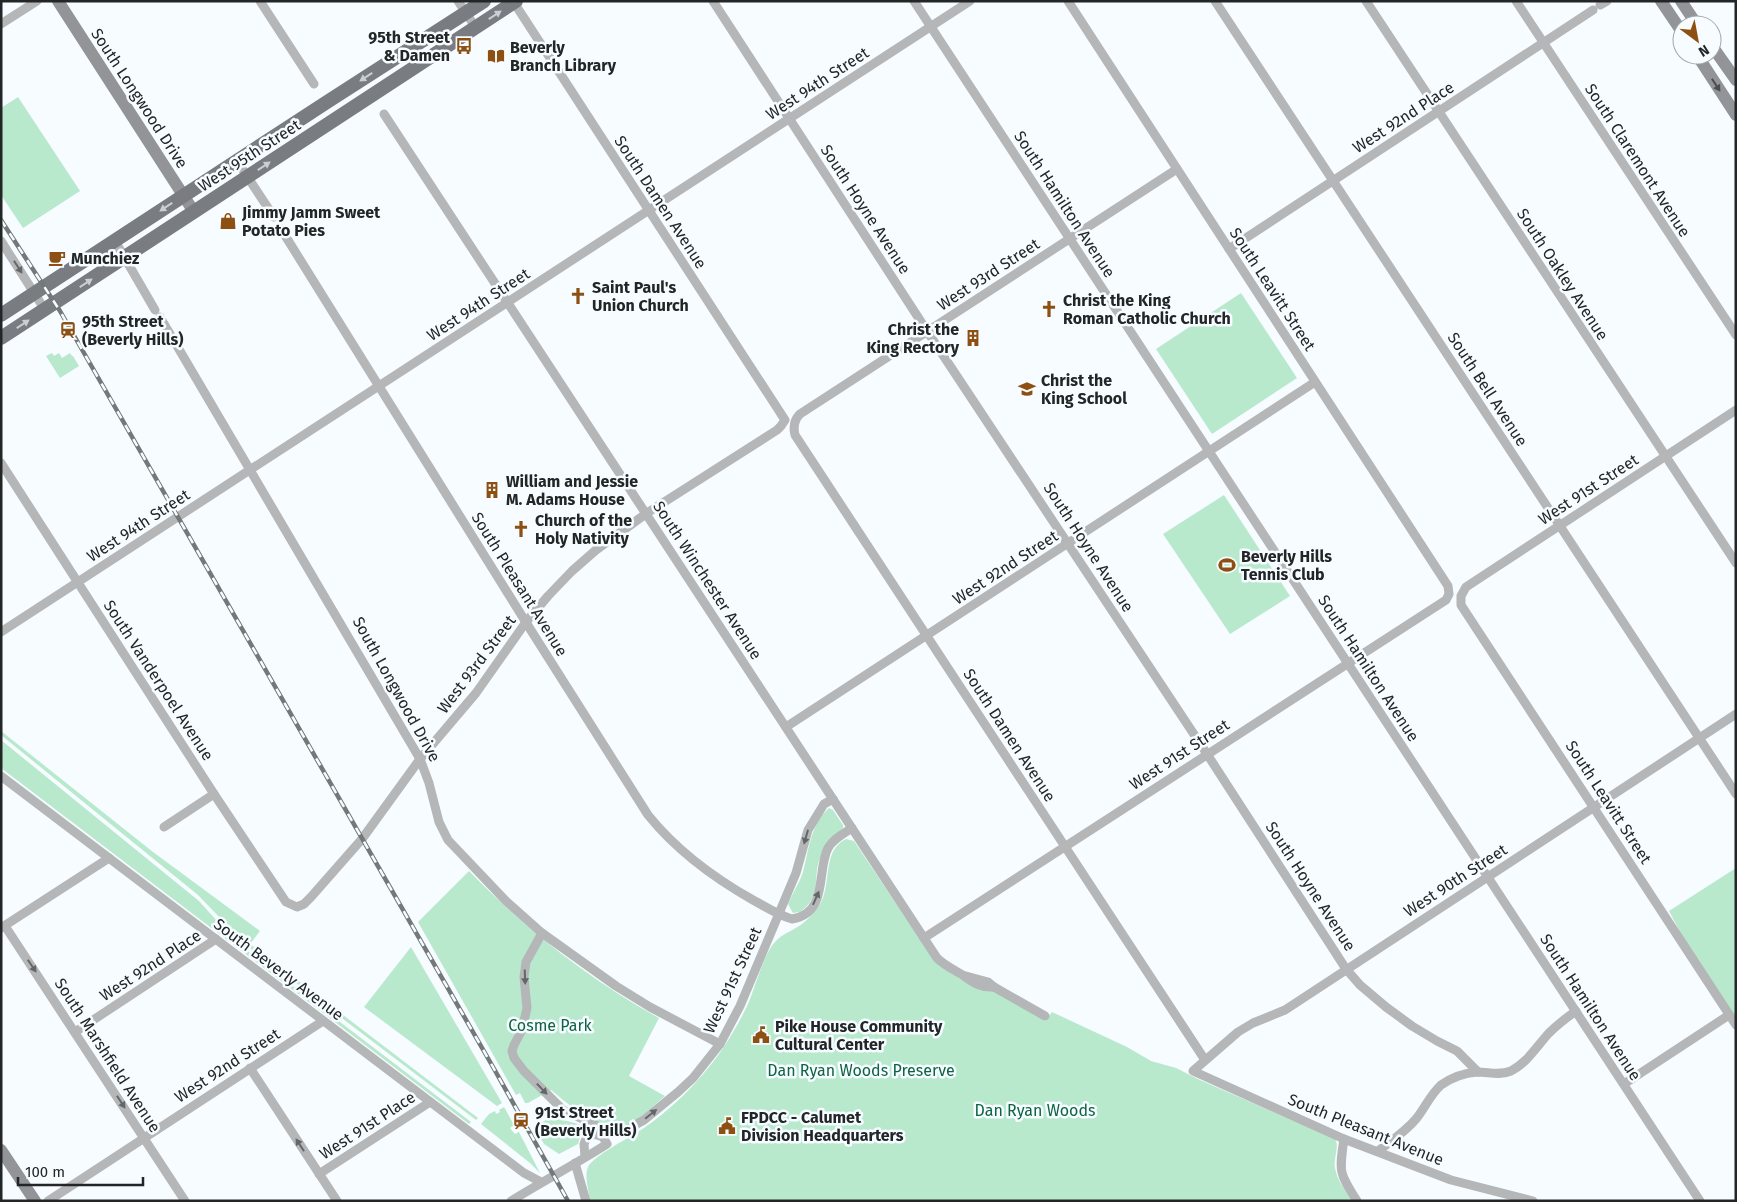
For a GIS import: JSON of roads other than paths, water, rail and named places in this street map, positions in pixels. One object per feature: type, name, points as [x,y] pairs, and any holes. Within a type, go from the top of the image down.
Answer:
[{"type":"main road","name":"West 95th Street","points":[[1,315],[237,161],[462,7],[484,1]]},
{"type":"main road","name":"West 95th Street","points":[[1,338],[514,2]]},
{"type":"street","points":[[1,24],[37,1]]},
{"type":"street","name":"South Longwood Drive","points":[[58,1],[194,212]]},
{"type":"street","points":[[260,1],[314,84]]},
{"type":"street","name":"South Hoyne Avenue","points":[[713,1],[927,331],[1207,754],[1346,969],[1386,1007],[1437,1041],[1457,1051],[1478,1072]]},
{"type":"street","name":"South Hamilton Avenue","points":[[914,1],[1700,1201]]},
{"type":"street","name":"West 94th Street","points":[[1,632],[970,1]]},
{"type":"street","name":"South Leavitt Street","points":[[1068,1],[1448,586],[1449,594]]},
{"type":"street","name":"South Bell Avenue","points":[[1215,1],[1736,794]]},
{"type":"street","name":"South Oakley Avenue","points":[[1366,1],[1736,563]]},
{"type":"street","name":"South Claremont Avenue","points":[[1516,1],[1736,335]]},
{"type":"street","points":[[1661,1],[1672,17]]},
{"type":"street","points":[[1681,1],[1691,15]]},
{"type":"street","name":"South Damen Avenue","points":[[514,2],[785,420]]},
{"type":"street","name":"West 92nd Place","points":[[1229,250],[1600,6]]},
{"type":"street","points":[[462,7],[476,28]]},
{"type":"street","points":[[1722,60],[1736,80]]},
{"type":"street","points":[[1703,65],[1734,112]]},
{"type":"street","name":"South Winchester Avenue","points":[[384,114],[924,938]]},
{"type":"street","points":[[237,161],[274,217]]},
{"type":"street","name":"West 93rd Street","points":[[794,424],[800,414],[1177,169]]},
{"type":"street","name":"South Pleasant Avenue","points":[[281,229],[648,815],[691,858],[729,886],[778,914]]},
{"type":"street","points":[[1,241],[45,310]]},
{"type":"street","name":"South Longwood Drive","points":[[115,241],[420,759],[429,783],[439,822],[448,840],[506,901],[542,933],[616,986],[650,1007],[720,1044]]},
{"type":"street","name":"West 92nd Street","points":[[786,727],[1315,382]]},
{"type":"street","name":"West 91st Street","points":[[1461,596],[1466,587],[1736,410]]},
{"type":"street","name":"West 93rd Street","points":[[296,907],[304,904],[311,898],[359,842],[420,759],[476,693],[526,622],[572,571],[596,550],[646,514],[777,430],[785,420]]},
{"type":"street","name":"South Damen Avenue","points":[[794,424],[795,435],[1205,1060]]},
{"type":"street","name":"South Vanderpoel Avenue","points":[[1,463],[214,794],[286,902],[296,907]]},
{"type":"street","name":"West 91st Street","points":[[924,938],[1446,600],[1449,594]]},
{"type":"street","name":"South Leavitt Street","points":[[1461,596],[1461,605],[1736,1025]]},
{"type":"street","name":"West 90th Street","points":[[1193,1071],[1238,1032],[1253,1023],[1285,1010],[1736,714]]},
{"type":"street","name":"South Beverly Avenue","points":[[2,777],[524,1173],[541,1182]]},
{"type":"street","points":[[164,827],[214,794]]},
{"type":"street","name":"West 91st Street","points":[[542,933],[526,962],[524,977],[527,1008],[522,1030],[512,1051],[514,1058],[554,1102],[571,1115],[608,1131],[619,1132],[634,1126],[644,1120],[693,1078],[720,1044],[740,1006],[796,873],[808,830],[824,804],[833,799]]},
{"type":"street","points":[[778,914],[792,919],[797,918],[804,915],[813,906],[820,892],[824,858],[829,847],[836,838],[852,828]]},
{"type":"street","points":[[3,927],[109,858]]},
{"type":"street","name":"South Marshfield Avenue","points":[[3,927],[75,1032],[186,1201]]},
{"type":"street","points":[[924,938],[937,958],[946,966],[964,976],[988,982],[1045,1016]]},
{"type":"street","name":"West 92nd Place","points":[[75,1032],[216,939]]},
{"type":"street","points":[[1378,1151],[1407,1129],[1418,1117],[1430,1096],[1442,1084],[1460,1075],[1478,1072],[1502,1074],[1519,1066],[1550,1032],[1576,1011]]},
{"type":"street","points":[[1624,1084],[1729,1015]]},
{"type":"street","name":"West 92nd Street","points":[[48,1201],[323,1021]]},
{"type":"street","points":[[250,1068],[337,1201]]},
{"type":"street","name":"South Pleasant Avenue","points":[[1193,1071],[1344,1139],[1451,1180],[1533,1201]]},
{"type":"street","name":"West 91st Place","points":[[319,1174],[430,1102]]},
{"type":"street","points":[[511,1201],[541,1182],[585,1158],[607,1144],[603,1138],[598,1135],[590,1135],[586,1139],[584,1144],[585,1158]]},
{"type":"street","points":[[1344,1139],[1340,1166],[1344,1181],[1357,1201]]},
{"type":"street","points":[[1,1150],[35,1201]]},
{"type":"street","points":[[575,1163],[586,1201]]},
{"type":"street","points":[[1494,1191],[1496,1201]]},
{"type":"railway","points":[[1,220],[60,311],[568,1201]]},
{"type":"place","name":"95th Street & Damen","points":[[464,46]]},
{"type":"place","name":"Beverly Branch Library","points":[[496,56]]},
{"type":"place","name":"Jimmy Jamm Sweet Potato Pies","points":[[228,221]]},
{"type":"place","name":"Munchiez","points":[[57,258]]},
{"type":"place","name":"Saint Paul's Union Church","points":[[578,296]]},
{"type":"place","name":"Christ the King Roman Catholic Church","points":[[1049,309]]},
{"type":"place","name":"95th Street (Beverly Hills)","points":[[68,330]]},
{"type":"place","name":"Christ the King Rectory","points":[[973,338]]},
{"type":"place","name":"Christ the King School","points":[[1027,389]]},
{"type":"place","name":"William and Jessie M. Adams House","points":[[492,490]]},
{"type":"place","name":"Church of the Holy Nativity","points":[[521,529]]},
{"type":"place","name":"Beverly Hills Tennis Club","points":[[1227,565]]},
{"type":"place","name":"Pike House Community Cultural Center","points":[[761,1035]]},
{"type":"place","name":"91st Street (Beverly Hills)","points":[[521,1121]]},
{"type":"place","name":"FPDCC - Calumet Division Headquarters","points":[[727,1126]]},
{"type":"park label","name":"Cosme Park","points":[[550,1025]]},
{"type":"park label","name":"Dan Ryan Woods Preserve","points":[[861,1070]]},
{"type":"park label","name":"Dan Ryan Woods","points":[[1035,1110]]}]
